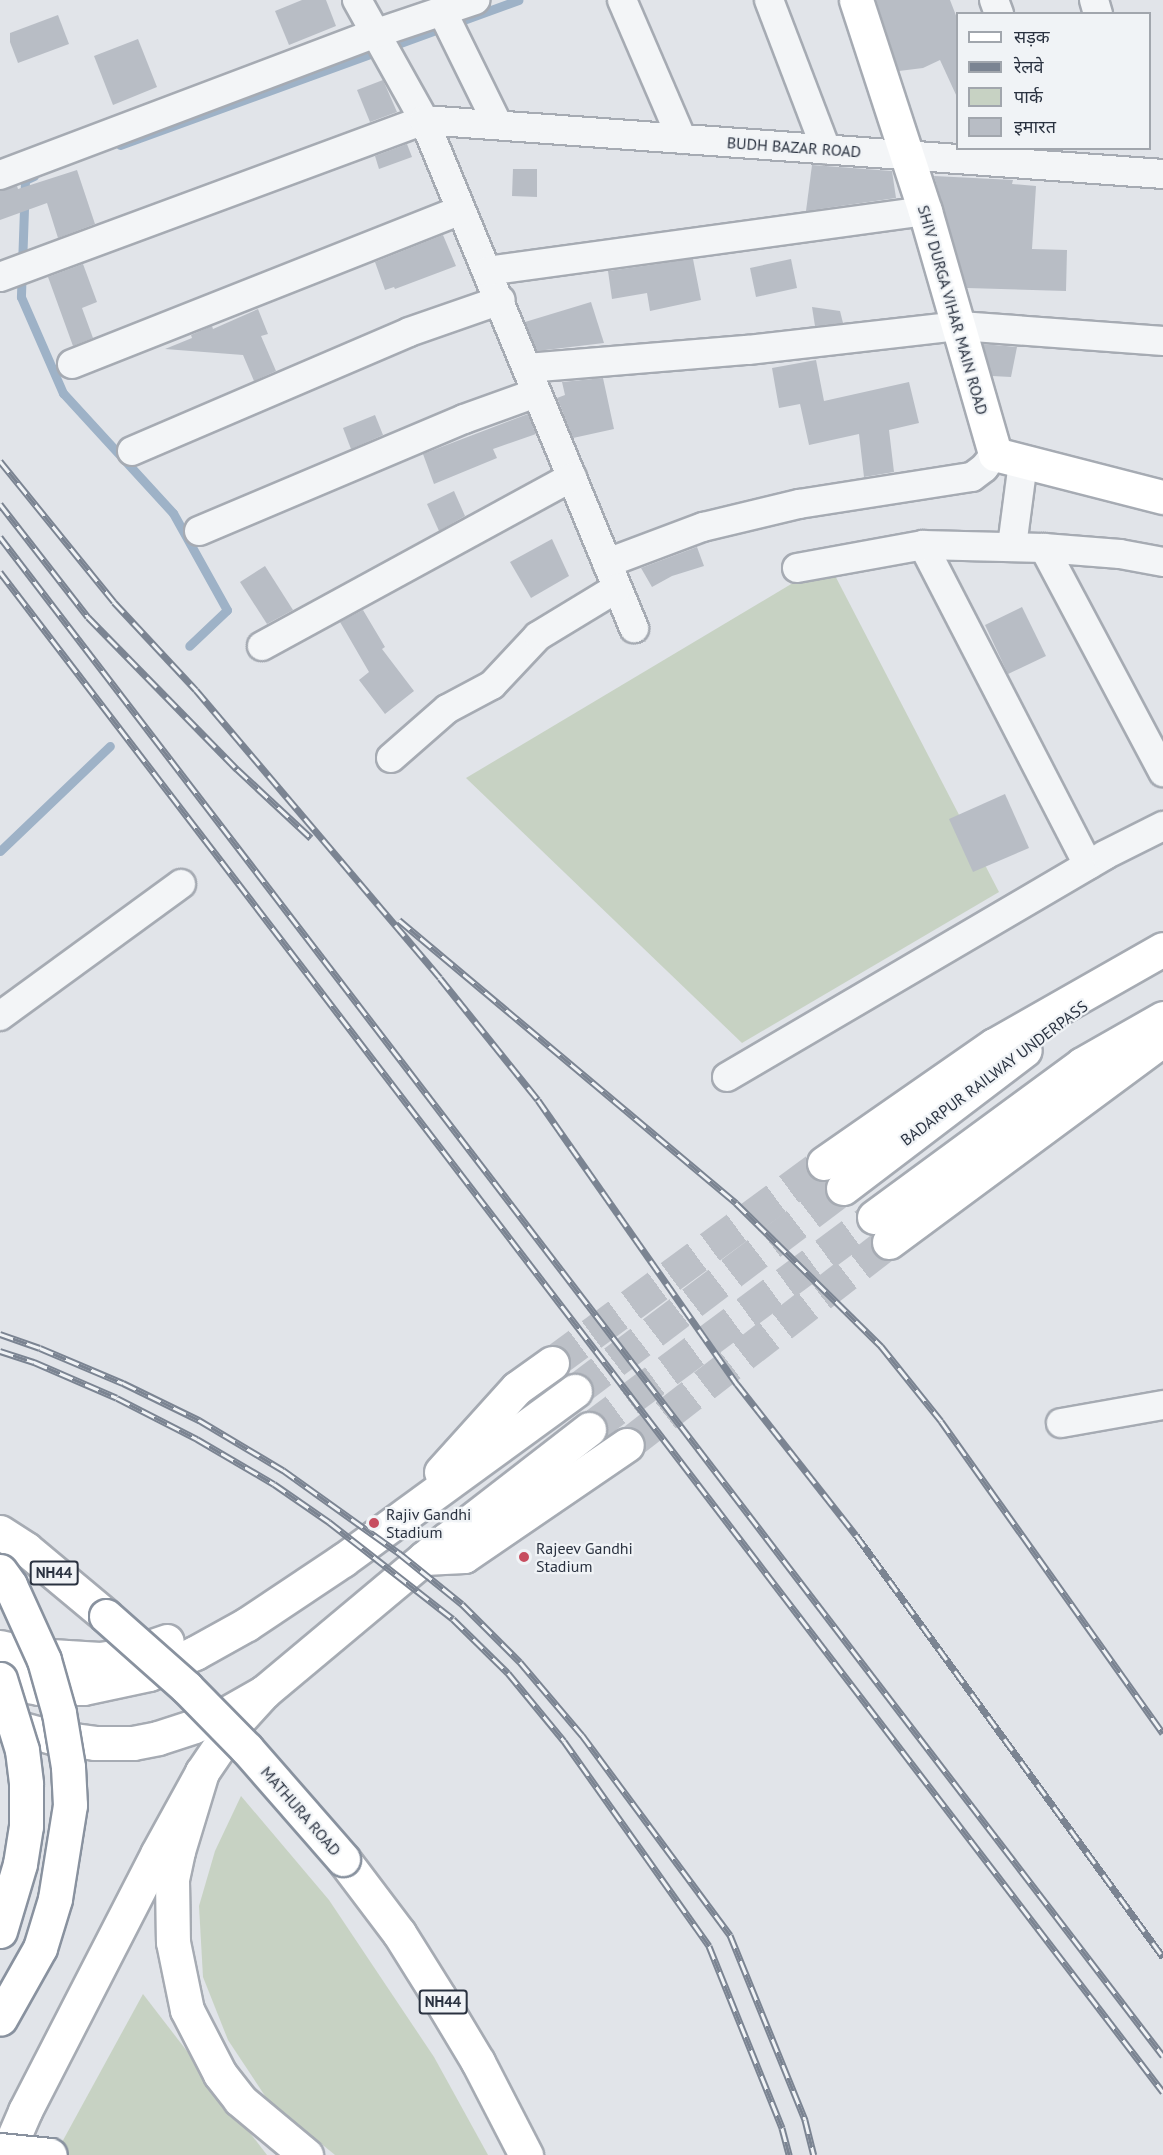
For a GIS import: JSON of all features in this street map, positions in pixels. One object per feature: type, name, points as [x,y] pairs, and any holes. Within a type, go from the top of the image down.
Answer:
[{"type":"main road","name":"SHIV DURGA VIHAR MAIN ROAD","points":[[856,0],[960,326],[990,445],[1009,458]]},
{"type":"main road","points":[[1009,458],[1088,476],[1163,497]]},
{"type":"main road","name":"BADARPUR RAILWAY UNDERPASS","points":[[834,1175],[1154,953]]},
{"type":"main road","points":[[1163,1018],[1082,1064],[881,1230],[1163,1039]]},
{"type":"main road","points":[[400,1518],[517,1388],[552,1363]]},
{"type":"main road","points":[[0,1931],[20,1864],[26,1826],[26,1784],[22,1750],[0,1680],[39,1688],[83,1688],[117,1683],[149,1674],[247,1624],[326,1572],[575,1391]]},
{"type":"main road","points":[[6,2155],[25,2111],[202,1772],[234,1725],[264,1692],[424,1558],[589,1429]]},
{"type":"main road","points":[[424,1558],[464,1556],[627,1445]]},
{"type":"main road","name":"MATHURA ROAD","points":[[0,1532],[26,1549],[187,1688],[247,1749],[343,1859],[399,1933],[439,1996],[478,2062],[526,2155]]},
{"type":"main road","points":[[0,1571],[10,1585],[44,1660],[59,1713],[69,1767],[70,1805],[59,1878],[40,1948],[0,2019]]},
{"type":"main road","points":[[326,1572],[360,1612]]},
{"type":"main road","points":[[0,1647],[35,1655],[78,1659],[100,1659],[126,1655],[297,1591]]},
{"type":"main road","points":[[0,1724],[52,1737],[95,1743],[133,1743],[159,1738],[194,1726],[227,1713],[264,1692]]},
{"type":"main road","points":[[202,1772],[180,1842],[172,1880],[174,1942],[188,2010],[220,2074],[240,2100],[306,2155]]},
{"type":"main road","points":[[25,2111],[0,2149],[50,2155]]},
{"type":"street","points":[[357,0],[424,120],[460,210],[501,300],[634,628]]},
{"type":"street","points":[[0,175],[446,21],[476,0]]},
{"type":"street","points":[[622,0],[682,139]]},
{"type":"street","points":[[769,0],[826,149]]},
{"type":"street","points":[[446,21],[498,125]]},
{"type":"street","points":[[14,272],[424,120]]},
{"type":"street","name":"BUDH BAZAR ROAD","points":[[424,120],[906,155],[1048,157],[1148,165]]},
{"type":"street","points":[[72,364],[460,210]]},
{"type":"street","points":[[488,272],[925,211]]},
{"type":"street","points":[[132,451],[409,332],[501,300]]},
{"type":"street","points":[[199,531],[464,419],[532,381],[748,350],[960,326],[1163,341]]},
{"type":"street","points":[[391,758],[447,709],[492,685],[538,636],[612,576],[703,526],[799,504],[972,477],[984,468],[1009,458],[1012,546]]},
{"type":"street","points":[[262,646],[572,477]]},
{"type":"street","points":[[923,545],[1088,865]]},
{"type":"street","points":[[796,568],[923,545],[1044,548],[1120,554],[1163,562]]},
{"type":"street","points":[[1044,548],[1163,772]]},
{"type":"street","points":[[727,1077],[1088,865],[1163,826]]},
{"type":"street","points":[[0,1016],[181,884]]},
{"type":"street","points":[[1061,1423],[1163,1405]]},
{"type":"green space","points":[[828,562],[999,892],[742,1043],[466,778]]},
{"type":"green space","points":[[241,1796],[329,1900],[434,2057],[488,2155],[335,2155],[267,2099],[228,2040],[203,1977],[199,1906],[215,1851]]},
{"type":"green space","points":[[143,1994],[267,2155],[55,2155]]},
{"type":"building","points":[[302,0],[326,0],[336,26],[289,45],[275,11]]},
{"type":"building","points":[[876,0],[950,0],[956,15],[956,95],[940,60],[923,68],[899,71]]},
{"type":"building","points":[[58,15],[69,44],[18,63],[10,42],[10,33]]},
{"type":"building","points":[[138,39],[157,87],[113,105],[94,56]]},
{"type":"building","points":[[383,80],[397,112],[370,122],[357,90]]},
{"type":"building","points":[[407,144],[412,157],[379,169],[375,156]]},
{"type":"building","points":[[812,165],[892,171],[896,198],[806,211]]},
{"type":"building","points":[[513,169],[537,169],[537,197],[512,196]]},
{"type":"building","points":[[77,170],[95,224],[58,238],[47,203],[0,220],[0,191],[17,186],[18,189]]},
{"type":"building","points":[[934,176],[1013,180],[1012,184],[1036,186],[1032,249],[1067,250],[1066,291],[967,288]]},
{"type":"building","points":[[443,235],[456,266],[395,289],[394,287],[385,290],[375,262]]},
{"type":"building","points":[[693,259],[701,300],[650,311],[647,293],[612,299],[608,271]]},
{"type":"building","points":[[791,259],[797,288],[756,297],[750,268]]},
{"type":"building","points":[[83,264],[97,302],[82,308],[93,338],[73,346],[48,277]]},
{"type":"building","points":[[591,302],[604,343],[537,351],[525,322]]},
{"type":"building","points":[[812,307],[840,311],[843,323],[815,326]]},
{"type":"building","points":[[258,309],[268,334],[261,336],[276,371],[254,381],[243,355],[165,349],[192,338],[191,335],[212,326],[213,329]]},
{"type":"building","points":[[983,344],[1017,347],[1011,377],[992,376]]},
{"type":"building","points":[[816,360],[824,401],[909,382],[919,423],[889,430],[894,472],[864,477],[859,434],[809,445],[800,404],[779,408],[772,368]]},
{"type":"building","points":[[603,378],[614,429],[573,438],[557,398],[565,395],[562,382]]},
{"type":"building","points":[[528,414],[536,434],[493,449],[497,458],[434,484],[423,454]]},
{"type":"building","points":[[375,415],[383,435],[351,449],[343,428]]},
{"type":"building","points":[[454,491],[465,516],[439,531],[427,504]]},
{"type":"building","points":[[552,539],[569,576],[531,598],[510,562]]},
{"type":"building","points":[[697,547],[704,566],[672,576],[652,587],[641,568]]},
{"type":"building","points":[[265,566],[293,610],[267,624],[240,582]]},
{"type":"building","points":[[1022,607],[1046,656],[1008,674],[985,625]]},
{"type":"building","points":[[363,610],[385,647],[382,649],[414,691],[385,714],[359,680],[369,672],[340,622]]},
{"type":"building","points":[[1005,794],[1029,848],[973,872],[949,819]]},
{"type":"waterway","points":[[120,145],[518,0]]},
{"type":"waterway","points":[[34,176],[25,180],[21,297],[63,393],[173,513],[227,610],[189,646]]},
{"type":"waterway","points":[[0,851],[110,746]]},
{"type":"tunnel","points":[[552,1363],[824,1163]]},
{"type":"tunnel","points":[[575,1391],[843,1188]]},
{"type":"tunnel","points":[[589,1429],[874,1217]]},
{"type":"tunnel","points":[[627,1445],[889,1242]]},
{"type":"railway","points":[[0,461],[114,602],[196,690],[440,978],[538,1100],[737,1384],[856,1535],[1163,1957]]},
{"type":"railway","points":[[0,504],[88,617],[237,769],[311,838]]},
{"type":"railway","points":[[0,537],[1163,2056]]},
{"type":"railway","points":[[0,572],[1163,2092]]},
{"type":"railway","points":[[399,920],[736,1203],[881,1346],[941,1421],[1163,1733]]},
{"type":"railway","points":[[0,1334],[123,1383],[199,1420],[283,1470],[399,1553],[462,1604],[520,1662],[582,1735],[730,1935],[805,2120],[814,2155]]},
{"type":"railway","points":[[0,1351],[34,1362],[117,1398],[197,1439],[274,1484],[329,1522],[453,1619],[508,1673],[564,1741],[709,1946],[782,2128],[789,2155]]},
{"type":"place","name":"Rajiv Gandhi Stadium","points":[[374,1523]]},
{"type":"place","name":"Rajeev Gandhi Stadium","points":[[524,1557]]}]
